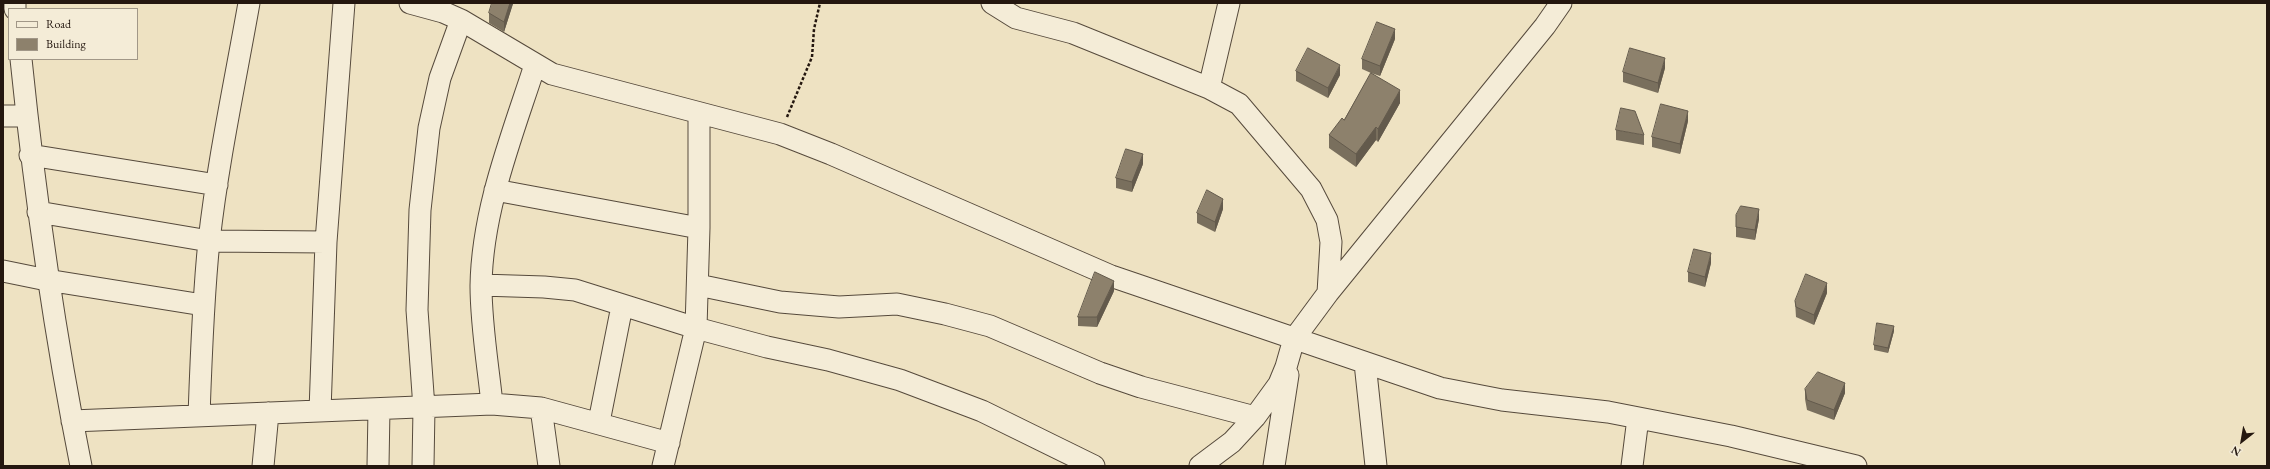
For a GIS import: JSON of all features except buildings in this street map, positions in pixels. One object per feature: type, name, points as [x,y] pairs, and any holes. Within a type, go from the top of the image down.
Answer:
[{"type":"street","points":[[199,416],[203,305],[209,241],[217,185],[249,3]]},
{"type":"street","points":[[320,411],[326,242],[344,3]]},
{"type":"street","points":[[410,3],[443,12],[461,20],[535,65],[569,79],[780,134],[831,154],[1112,276],[1440,388],[1473,395],[1638,418],[1732,436],[1856,466]]},
{"type":"street","points":[[992,3],[1016,18],[1073,33],[1209,88],[1239,104],[1311,189],[1327,220],[1331,242],[1328,293]]},
{"type":"street","points":[[1209,88],[1229,3]]},
{"type":"street","points":[[1200,466],[1232,442],[1255,417],[1279,384],[1286,367],[1294,339],[1328,293],[1545,26],[1561,3]]},
{"type":"street","points":[[423,466],[424,408],[417,310],[421,203],[429,128],[440,78],[461,20]]},
{"type":"street","points":[[21,60],[30,155],[47,280],[81,466]]},
{"type":"street","points":[[492,404],[483,325],[481,285],[495,190],[535,65]]},
{"type":"street","points":[[663,466],[696,328],[699,228],[699,113]]},
{"type":"street","points":[[3,116],[26,116]]},
{"type":"street","points":[[30,155],[217,185]]},
{"type":"street","points":[[495,190],[699,228]]},
{"type":"street","points":[[38,212],[209,241],[326,242]]},
{"type":"street","points":[[3,271],[47,280],[203,305]]},
{"type":"street","points":[[481,285],[544,287],[575,290],[696,328],[767,347],[828,360],[900,380],[982,411],[1094,466]]},
{"type":"street","points":[[698,285],[780,302],[839,306],[897,304],[945,314],[990,326],[1100,373],[1134,385],[1255,417]]},
{"type":"street","points":[[599,422],[622,306]]},
{"type":"street","points":[[1274,466],[1294,339]]},
{"type":"street","points":[[1365,363],[1376,466]]},
{"type":"street","points":[[72,421],[380,410],[492,404],[541,408],[599,422],[669,443]]},
{"type":"street","points":[[541,408],[549,466]]},
{"type":"street","points":[[378,466],[380,410]]},
{"type":"street","points":[[263,466],[268,414]]},
{"type":"street","points":[[1632,466],[1638,418]]},
{"type":"path","points":[[780,134],[812,57],[814,29],[820,3]]}]
